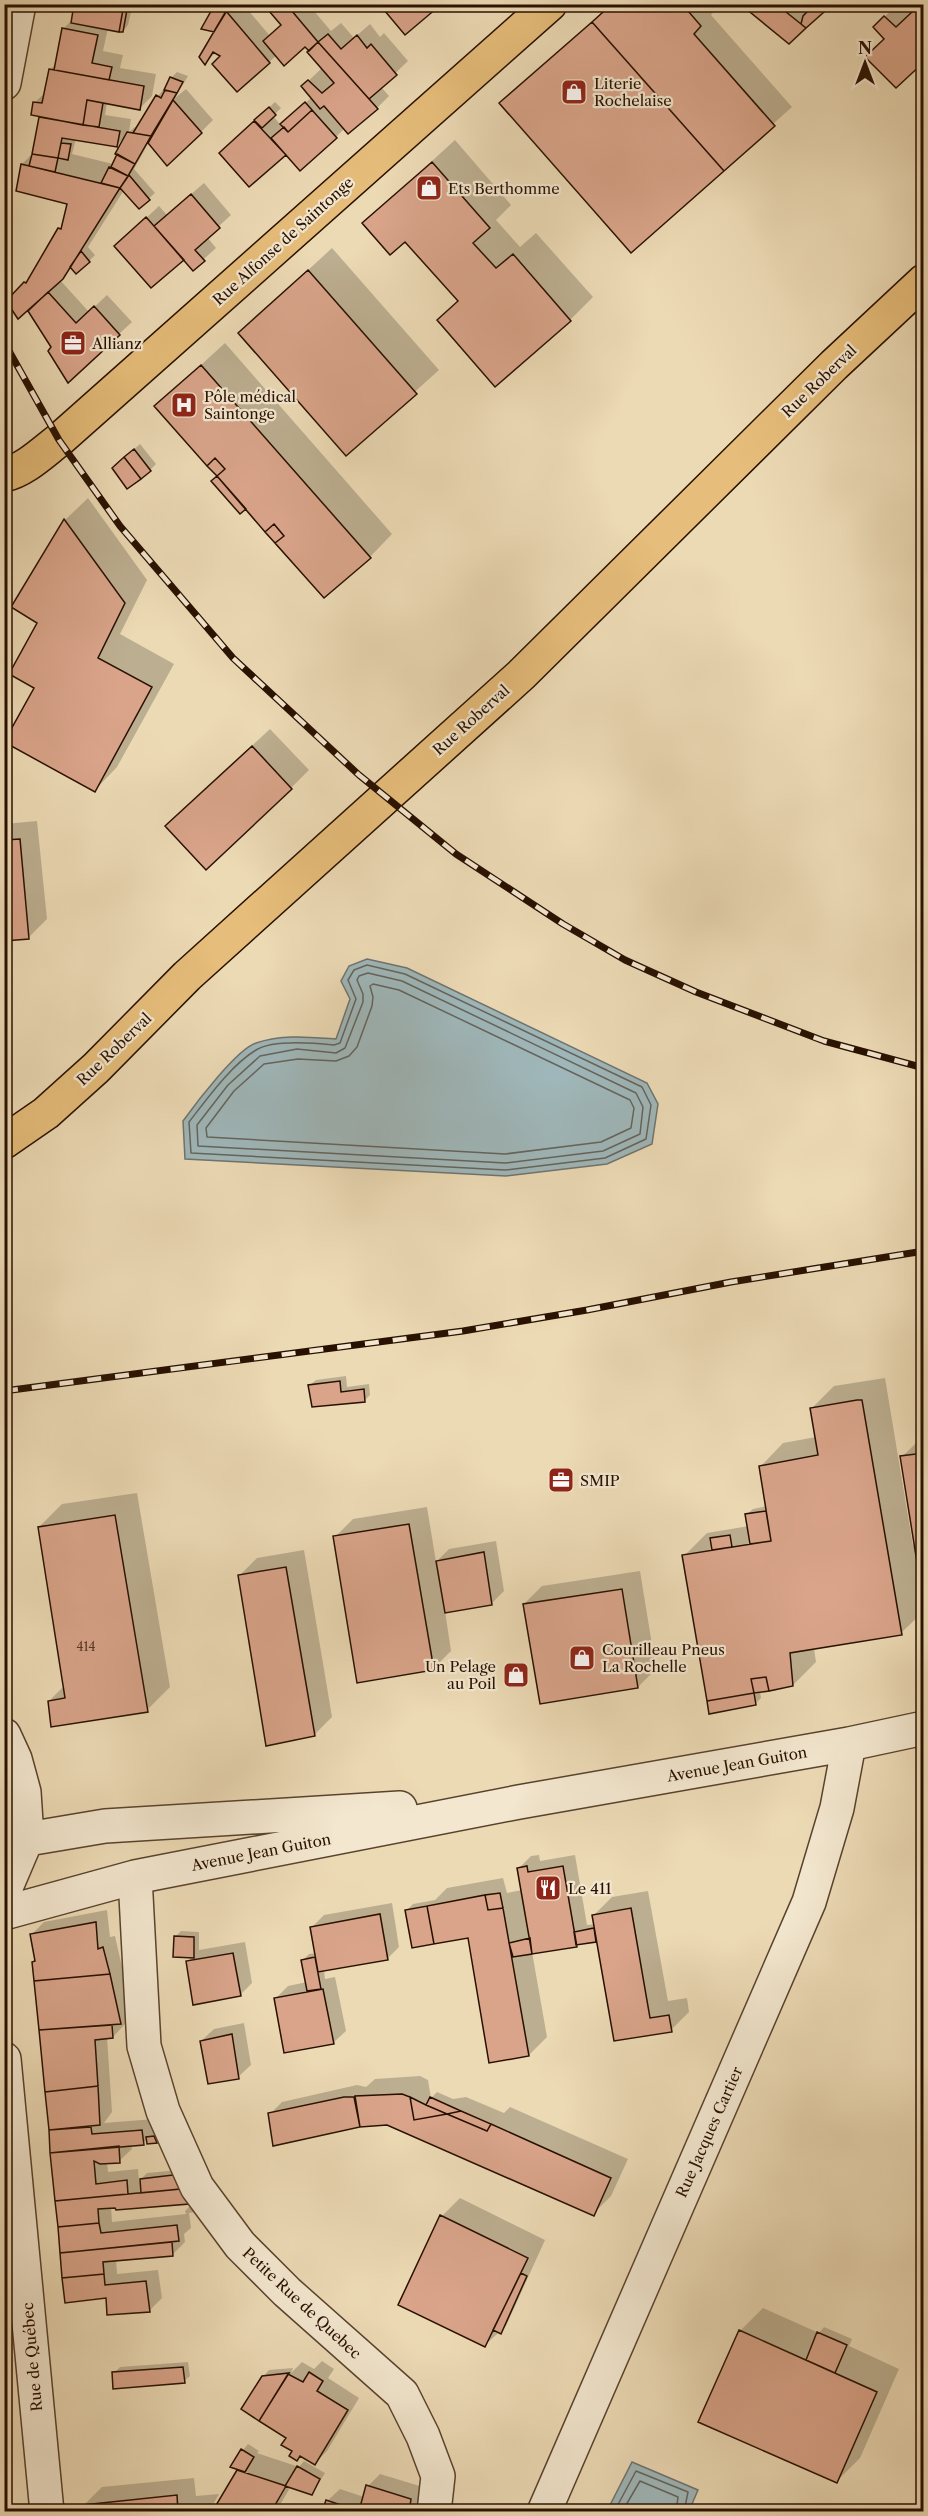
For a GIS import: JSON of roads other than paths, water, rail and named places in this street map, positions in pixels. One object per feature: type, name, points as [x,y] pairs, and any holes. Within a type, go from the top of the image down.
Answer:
[{"type":"main road","name":"Rue Alfonse de Saintonge","points":[[7,480],[59,440],[550,4]]},
{"type":"main road","name":"Rue Roberval","points":[[4,1142],[46,1113],[88,1076],[187,976],[520,675],[834,365],[924,281]]},
{"type":"street","points":[[4,84],[19,4]]},
{"type":"street","name":"Avenue Jean Guiton","points":[[4,1913],[135,1877],[519,1802],[849,1744],[924,1728]]},
{"type":"street","points":[[4,1735],[15,1759],[24,1792],[11,1865]]},
{"type":"street","name":"Avenue Jean Guiton","points":[[849,1744],[924,1735]]},
{"type":"street","name":"Rue Jacques Cartier","points":[[544,2511],[809,1902],[837,1808],[849,1744]]},
{"type":"street","name":"Avenue Jean Guiton","points":[[11,1865],[105,1826],[519,1802]]},
{"type":"street","name":"Petite Rue de Quebec","points":[[135,1877],[144,2046],[163,2111],[197,2187],[240,2245],[279,2284],[402,2394],[423,2436],[438,2476],[434,2511]]},
{"type":"street","name":"Rue de Québec","points":[[4,2059],[47,2511]]},
{"type":"water","points":[[367,959],[407,968],[647,1083],[658,1104],[652,1144],[607,1164],[506,1176],[185,1159],[183,1121],[228,1066],[248,1047],[276,1038],[336,1039],[350,999],[341,981],[349,966]]},
{"type":"water","points":[[632,2462],[698,2490],[689,2511],[607,2511]]},
{"type":"railway","points":[[4,342],[59,440],[120,526],[233,658],[359,775],[456,854],[563,924],[625,960],[696,992],[824,1041],[924,1068]]},
{"type":"railway","points":[[4,1391],[463,1331],[731,1282],[924,1251]]},
{"type":"place","name":"Literie Rochelaise","points":[[574,92]]},
{"type":"place","name":"Ets Berthomme","points":[[429,188]]},
{"type":"place","name":"Allianz","points":[[73,343]]},
{"type":"place","name":"Pôle médical Saintonge","points":[[184,405]]},
{"type":"place","name":"SMIP","points":[[561,1480]]},
{"type":"place","name":"Courilleau Pneus La Rochelle","points":[[582,1658]]},
{"type":"place","name":"Un Pelage au Poil","points":[[516,1675]]},
{"type":"place","name":"Le 411","points":[[548,1888]]}]
